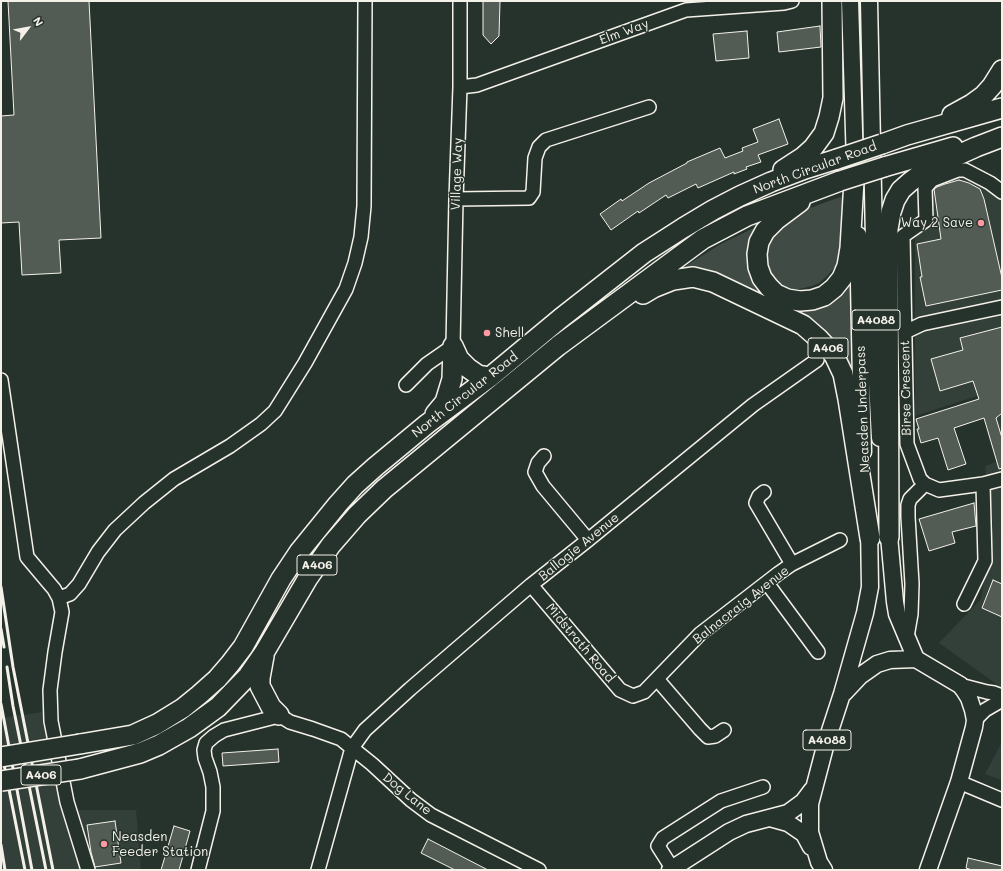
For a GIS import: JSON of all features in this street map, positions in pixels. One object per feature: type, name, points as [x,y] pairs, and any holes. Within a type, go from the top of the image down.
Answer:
[{"type":"highway","name":"A406","points":[[713,210],[793,164],[813,148],[824,133],[833,98],[832,1]]},
{"type":"highway","points":[[907,135],[972,104],[983,96],[992,86],[1002,70]]},
{"type":"highway","name":"North Circular Road","points":[[1,757],[132,735],[157,724],[183,708],[217,679],[230,664],[243,647],[282,579],[300,552],[355,485],[427,424],[490,377],[561,318],[644,253],[713,210],[771,182],[907,135],[1002,108]]},
{"type":"highway","name":"North Circular Road","points":[[1,781],[80,769],[140,753],[189,728],[218,706],[248,676],[264,653],[308,578],[332,545],[357,516],[384,489],[558,346],[703,239],[747,216],[833,183],[1002,133]]},
{"type":"highway","points":[[889,538],[888,229],[891,212],[895,200],[901,190],[922,173],[976,147],[1002,137]]},
{"type":"highway","name":"A406","points":[[833,183],[798,203],[776,220],[765,231],[759,242],[757,254],[758,267],[762,278],[768,287],[776,294],[787,299],[800,302],[824,296],[834,288],[842,278],[847,266],[850,248],[855,164]]},
{"type":"highway","name":"A406","points":[[558,346],[653,288],[674,280],[693,277],[713,282],[803,325],[834,355],[843,374],[870,538]]},
{"type":"highway","points":[[453,346],[459,359],[468,368],[478,375],[490,377]]},
{"type":"highway","points":[[427,424],[445,402],[452,379],[453,346]]},
{"type":"highway","points":[[264,653],[260,686],[272,707],[279,715]]},
{"type":"main road","name":"Neasden Underpass","points":[[842,694],[865,613],[870,587],[870,538],[861,381],[850,1]]},
{"type":"main road","name":"Neasden Underpass","points":[[869,1],[877,382],[881,453],[897,614],[916,659]]},
{"type":"main road","name":"A4088","points":[[822,866],[810,832],[810,804],[826,743],[842,694],[860,676],[876,664],[890,660],[916,659]]},
{"type":"main road","points":[[916,659],[960,685],[968,698],[975,720],[958,782],[928,870]]},
{"type":"main road","points":[[671,869],[729,832],[746,824],[788,813],[803,802],[815,787]]},
{"type":"main road","points":[[770,818],[788,823],[804,834],[822,866]]},
{"type":"street","points":[[59,598],[70,594],[80,584],[98,552],[115,530],[144,503],[174,479],[230,446],[261,424],[275,411],[305,363],[346,289],[355,263],[361,237],[364,206],[365,1]]},
{"type":"street","name":"Village Way","points":[[453,346],[460,87],[460,1]]},
{"type":"street","name":"Elm Way","points":[[460,87],[477,85],[685,6],[784,3],[792,1]]},
{"type":"street","points":[[456,199],[529,198],[533,192],[535,158],[539,147],[546,140],[649,107]]},
{"type":"street","points":[[905,332],[903,236],[926,220],[925,188],[932,180],[958,170],[965,170],[990,183],[1002,192]]},
{"type":"street","name":"Birse Crescent","points":[[925,484],[920,479],[907,444],[905,332],[922,324],[1002,307]]},
{"type":"street","points":[[406,384],[427,364],[453,346]]},
{"type":"street","name":"Ballogie Avenue","points":[[318,870],[352,748],[364,730],[531,585],[753,405],[818,360]]},
{"type":"street","points":[[1,380],[26,557],[54,589],[59,598],[62,612],[50,690],[50,721],[67,802],[88,870]]},
{"type":"street","points":[[544,456],[538,463],[535,472],[543,486],[588,540]]},
{"type":"street","points":[[906,637],[911,614],[912,584],[908,517],[908,505],[910,499],[925,484],[939,490],[982,484],[1002,479]]},
{"type":"street","points":[[964,604],[985,561],[982,484]]},
{"type":"street","points":[[764,492],[756,503],[792,564]]},
{"type":"street","name":"Balnacraig Avenue","points":[[633,696],[644,692],[700,634],[767,582],[792,564],[840,540]]},
{"type":"street","points":[[767,582],[818,652]]},
{"type":"street","name":"Midstrath Road","points":[[531,585],[620,690],[633,696]]},
{"type":"street","points":[[657,679],[708,737],[715,736],[724,730]]},
{"type":"street","points":[[960,685],[1002,696],[997,703],[985,710],[975,720]]},
{"type":"street","points":[[198,870],[213,811],[213,787],[204,750],[206,743],[224,730],[279,715]]},
{"type":"street","name":"Dog Lane","points":[[279,715],[290,722],[341,739],[411,800],[431,815],[539,870]]},
{"type":"street","points":[[958,782],[1002,800]]},
{"type":"street","points":[[671,869],[658,846],[663,838],[721,801],[762,787]]},
{"type":"shaded area","points":[[960,172],[1002,192],[1002,688],[939,643],[981,599],[993,527],[985,466],[996,462],[977,396],[915,416],[915,232],[931,182]]},
{"type":"shaded area","points":[[843,196],[841,253],[835,267],[819,283],[812,286],[795,290],[788,290],[781,287],[775,282],[763,259],[767,240],[799,212]]},
{"type":"shaded area","points":[[756,227],[751,238],[776,302],[852,278],[852,366],[849,365],[845,357],[678,272],[719,245]]},
{"type":"shaded area","points":[[57,710],[74,810],[136,810],[141,870],[1,870],[1,718]]},
{"type":"shaded area","points":[[1002,742],[1002,780],[985,774]]},
{"type":"building","points":[[8,1],[89,1],[101,238],[59,240],[61,273],[22,275],[19,222],[1,223],[1,116],[14,115]]},
{"type":"building","points":[[483,1],[500,1],[499,36],[491,44],[483,35]]},
{"type":"building","points":[[820,26],[821,47],[779,52],[777,32]]},
{"type":"building","points":[[747,31],[749,58],[716,61],[713,34]]},
{"type":"building","points":[[779,119],[788,144],[758,155],[761,162],[698,188],[696,184],[668,198],[666,195],[639,213],[638,211],[611,230],[600,214],[621,199],[622,201],[649,183],[687,162],[720,148],[725,158],[743,151],[742,148],[758,142],[753,129]]},
{"type":"building","points":[[959,180],[980,189],[984,199],[1002,278],[1002,290],[926,306],[920,277],[922,277],[917,244],[941,239],[934,189]]},
{"type":"building","points":[[1002,327],[1002,413],[996,418],[1002,438],[1002,468],[999,469],[984,418],[954,428],[966,464],[948,470],[938,438],[921,443],[916,419],[979,399],[973,381],[940,391],[931,359],[963,350],[960,338]]},
{"type":"building","points":[[974,503],[976,526],[952,532],[955,543],[929,551],[919,519]]},
{"type":"building","points":[[993,580],[1002,584],[1002,617],[982,608]]},
{"type":"building","points":[[278,749],[279,762],[223,766],[222,753]]},
{"type":"building","name":"Neasden Feeder Station","points":[[115,821],[121,863],[95,867],[87,825]]},
{"type":"building","points":[[174,826],[190,831],[179,870],[161,870]]},
{"type":"building","points":[[428,839],[488,870],[455,870],[421,853]]},
{"type":"building","points":[[968,858],[1002,866],[1001,870],[972,870],[966,868]]},
{"type":"railway","points":[[1,587],[13,667],[53,870]]},
{"type":"railway","points":[[1,629],[4,647]]},
{"type":"railway","points":[[7,667],[13,706],[46,870]]},
{"type":"railway","points":[[1,704],[32,870]]},
{"type":"railway","points":[[1,749],[25,870]]},
{"type":"railway","points":[[1,845],[5,870]]},
{"type":"place","name":"Way 2 Save","points":[[981,223]]},
{"type":"place","name":"Shell","points":[[487,333]]},
{"type":"place","name":"Neasden Feeder Station","points":[[104,844]]}]
